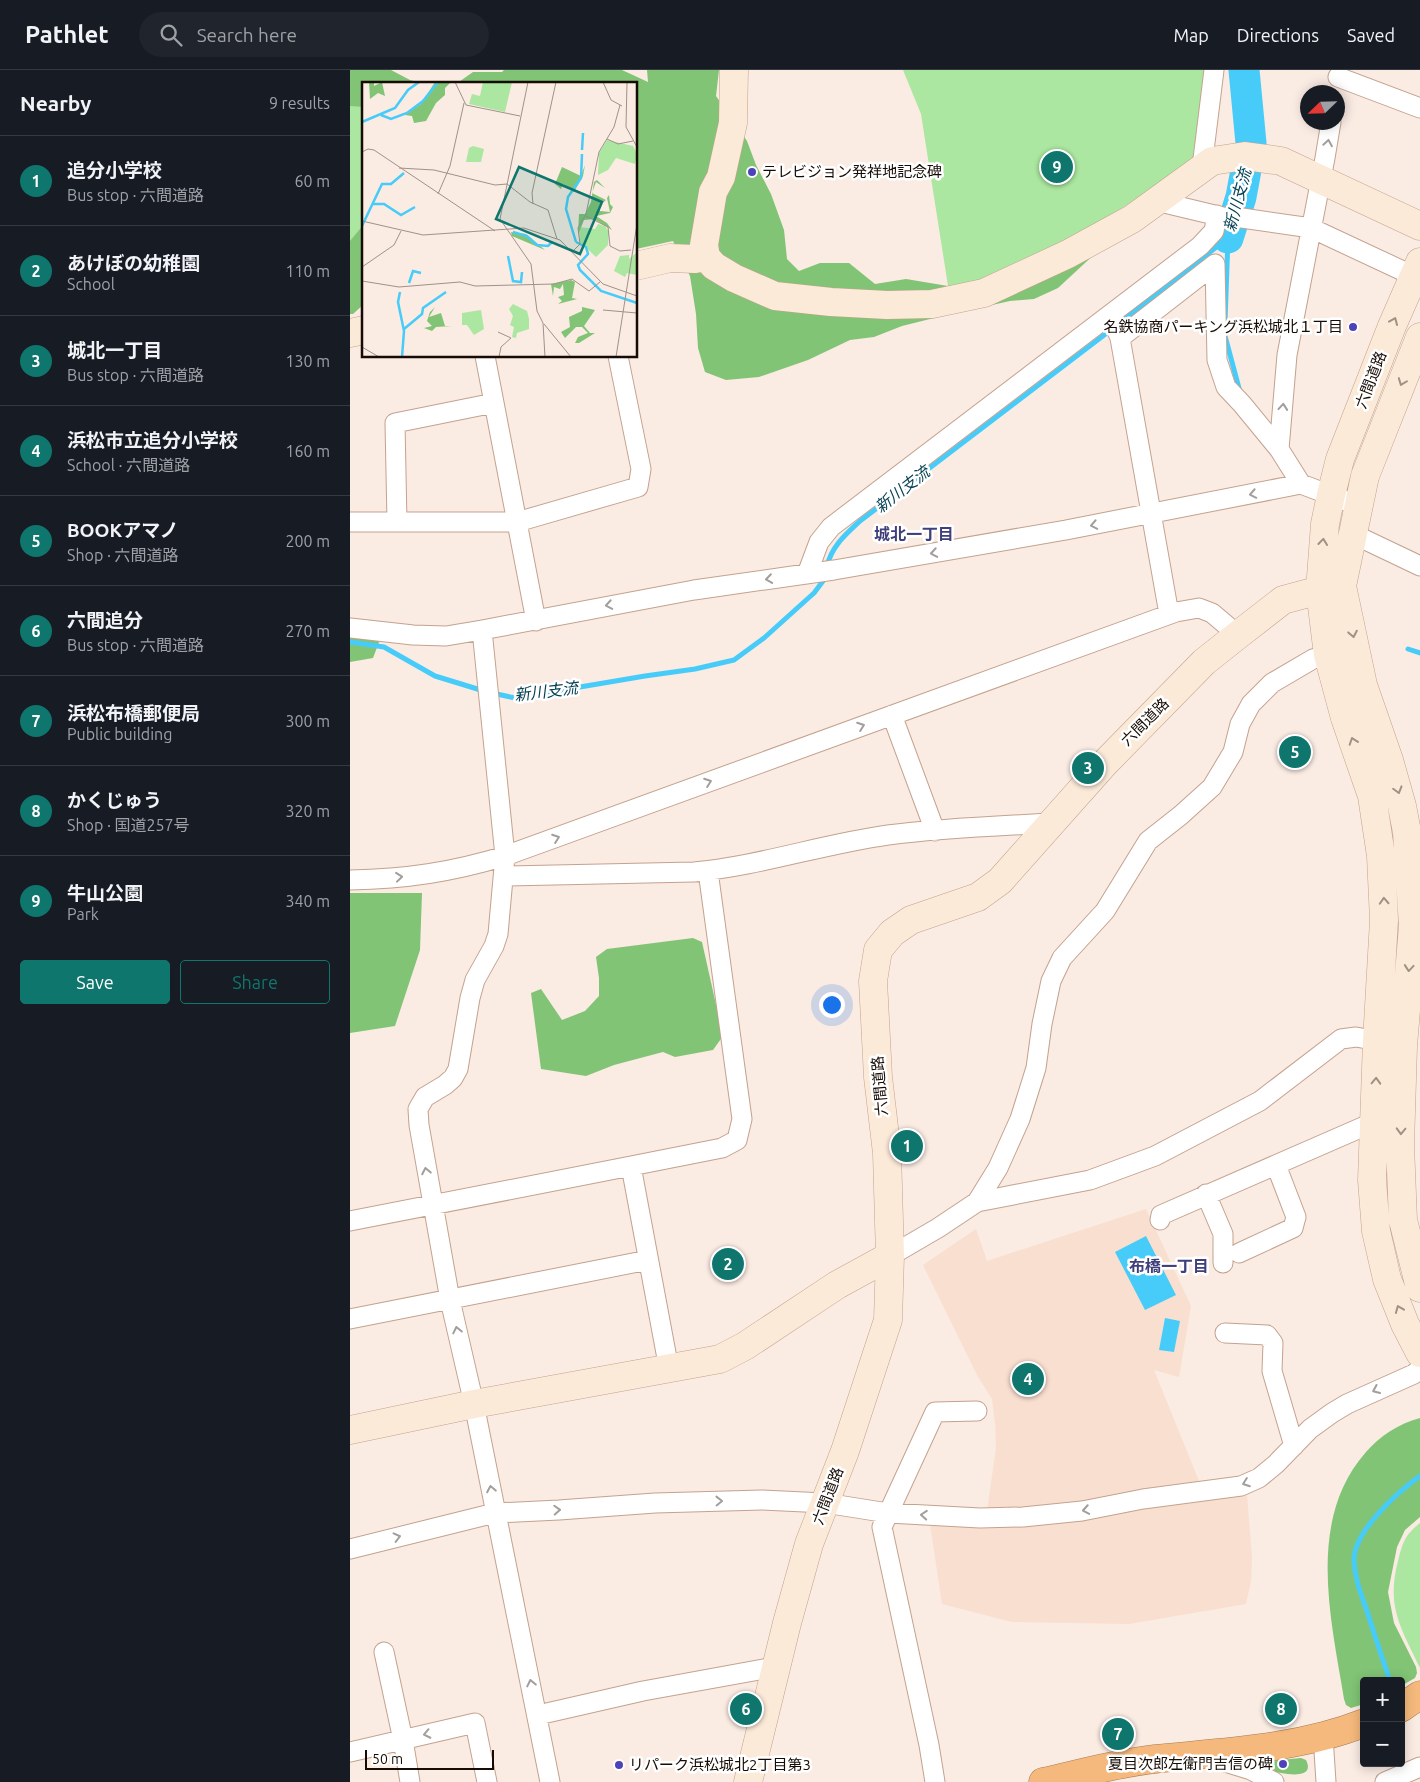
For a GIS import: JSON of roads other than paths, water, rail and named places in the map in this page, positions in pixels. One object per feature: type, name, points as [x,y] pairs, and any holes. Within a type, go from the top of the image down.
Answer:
[{"type":"highway","points":[[1405,1705],[1420,1695]]},
{"type":"highway","points":[[1043,1782],[1153,1759],[1205,1756],[1323,1736],[1339,1733],[1360,1725]]},
{"type":"street","points":[[734,70],[733,123],[721,177],[713,192],[704,236],[706,257],[714,266],[734,278],[774,296],[887,305],[932,304],[984,294],[1068,254],[1132,219],[1212,161],[1249,156],[1281,161],[1420,226]]},
{"type":"street","points":[[1202,167],[1214,70]]},
{"type":"street","points":[[1337,80],[1420,108]]},
{"type":"street","points":[[1279,450],[1287,355],[1330,130]]},
{"type":"street","points":[[1156,201],[1229,217],[1311,228],[1418,272]]},
{"type":"street","points":[[1114,325],[1229,217]]},
{"type":"street","points":[[638,266],[670,258],[695,259],[706,257]]},
{"type":"street","points":[[819,572],[818,542],[831,527],[1114,325],[1215,264],[1217,360],[1226,387],[1279,450],[1301,484]]},
{"type":"street","name":"六間道路","points":[[1331,588],[1324,534],[1330,495],[1340,459],[1360,406],[1418,272]]},
{"type":"street","points":[[1114,325],[1152,514],[1169,614]]},
{"type":"street","name":"六間道路","points":[[1331,588],[1353,534],[1365,476],[1420,336]]},
{"type":"street","points":[[485,358],[536,621]]},
{"type":"street","points":[[350,522],[517,522],[638,487],[641,469],[618,358]]},
{"type":"street","points":[[397,522],[395,423],[494,403]]},
{"type":"street","points":[[350,628],[413,635],[446,636],[536,621],[694,590],[819,572],[1066,530],[1301,484],[1359,506]]},
{"type":"street","points":[[1353,534],[1420,566]]},
{"type":"street","points":[[1331,588],[1328,655],[1345,718],[1372,796],[1381,856],[1390,1044],[1400,1145],[1403,1220],[1420,1288]]},
{"type":"street","points":[[1331,588],[1389,760],[1407,832],[1413,926],[1374,1122],[1372,1180],[1376,1231],[1387,1279],[1405,1324],[1420,1353]]},
{"type":"street","name":"六間道路","points":[[748,1782],[776,1667],[810,1544],[845,1451],[888,1320],[890,1256],[887,1152],[878,1077],[873,981],[878,950],[892,933],[911,920],[978,897],[1000,881],[1104,764],[1197,669],[1284,600],[1331,588]]},
{"type":"street","points":[[350,880],[432,874],[463,868],[505,856],[1169,614],[1200,608],[1212,613],[1238,635]]},
{"type":"street","points":[[482,630],[505,856],[498,934],[494,946],[476,980],[470,998],[458,1069],[453,1078],[425,1096],[418,1109],[420,1133],[450,1300],[474,1404],[550,1782]]},
{"type":"street","points":[[977,1202],[998,1168],[1020,1119],[1036,1068],[1042,1024],[1051,981],[1062,958],[1105,911],[1148,841],[1212,787],[1233,752],[1240,724],[1251,704],[1272,683],[1313,659],[1328,655]]},
{"type":"street","points":[[892,715],[935,831]]},
{"type":"street","points":[[504,876],[708,871],[887,835],[1052,823]]},
{"type":"street","points":[[350,1221],[722,1148],[737,1140],[742,1119],[708,871]]},
{"type":"street","points":[[350,1430],[474,1404],[720,1359],[745,1346],[837,1285],[938,1228],[977,1202],[1090,1180],[1156,1156],[1260,1101],[1341,1039],[1356,1037],[1390,1044]]},
{"type":"street","points":[[1160,1220],[1161,1215],[1206,1194],[1374,1122]]},
{"type":"street","points":[[1239,1253],[1293,1228],[1296,1223],[1296,1217],[1276,1165]]},
{"type":"street","points":[[631,1166],[669,1368]]},
{"type":"street","points":[[1206,1194],[1223,1234],[1223,1263]]},
{"type":"street","points":[[350,1319],[648,1260]]},
{"type":"street","points":[[1225,1333],[1267,1335],[1273,1343],[1272,1371],[1294,1446]]},
{"type":"street","points":[[350,1549],[495,1513],[655,1503],[762,1500],[825,1503],[888,1513],[980,1518],[1023,1517],[1082,1511],[1143,1499],[1240,1486],[1259,1478],[1310,1429],[1347,1404],[1414,1374],[1420,1369]]},
{"type":"street","points":[[934,1782],[929,1745],[882,1527],[935,1412],[977,1412]]},
{"type":"street","points":[[384,1652],[410,1782]]},
{"type":"street","points":[[538,1715],[643,1691],[776,1667]]},
{"type":"street","points":[[350,1752],[475,1723],[487,1782]]},
{"type":"street","points":[[1323,1736],[1326,1782]]},
{"type":"street","points":[[1205,1756],[1251,1770],[1274,1782]]},
{"type":"street","points":[[1385,1782],[1420,1767]]},
{"type":"water","points":[[1146,1236],[1176,1295],[1145,1310],[1115,1252]]},
{"type":"water","points":[[1165,1318],[1180,1321],[1174,1352],[1159,1350]]},
{"type":"waterway","name":"新川支流","points":[[1228,238],[1241,197],[1251,143],[1244,70]]},
{"type":"waterway","points":[[1225,322],[1228,238]]},
{"type":"waterway","name":"新川支流","points":[[1118,324],[1228,238]]},
{"type":"waterway","name":"新川支流","points":[[827,566],[832,552],[844,536],[860,521],[1112,329]]},
{"type":"waterway","points":[[1225,336],[1240,392]]},
{"type":"waterway","name":"新川支流","points":[[492,693],[515,698],[695,669],[734,660],[764,638],[814,593],[825,575]]},
{"type":"waterway","name":"新川支流","points":[[350,642],[384,647],[435,676],[484,691]]},
{"type":"waterway","points":[[1408,649],[1420,653]]},
{"type":"waterway","points":[[1389,1677],[1358,1585],[1354,1558],[1362,1535],[1370,1524],[1390,1501],[1420,1476]]},
{"type":"place","name":"牛山公園","points":[[1057,167]]},
{"type":"place","name":"テレビジョン発祥地記念碑","points":[[752,172]]},
{"type":"place","name":"名鉄協商パーキング浜松城北１丁目","points":[[1353,327]]},
{"type":"place","name":"BOOKアマノ","points":[[1295,752]]},
{"type":"place","name":"城北一丁目","points":[[1088,768]]},
{"type":"place","name":"追分小学校","points":[[907,1146]]},
{"type":"place","name":"あけぼの幼稚園","points":[[728,1264]]},
{"type":"place","name":"浜松市立追分小学校","points":[[1028,1379]]},
{"type":"place","name":"六間追分","points":[[746,1709]]},
{"type":"place","name":"かくじゅう","points":[[1281,1709]]},
{"type":"place","name":"浜松布橋郵便局","points":[[1118,1734]]},
{"type":"place","name":"夏目次郎左衛門吉信の碑","points":[[1283,1764]]},
{"type":"place","name":"リパーク浜松城北2丁目第3","points":[[619,1765]]},
{"type":"district","name":"城北一丁目","points":[[914,534]]},
{"type":"district","name":"布橋一丁目","points":[[1169,1266]]}]
